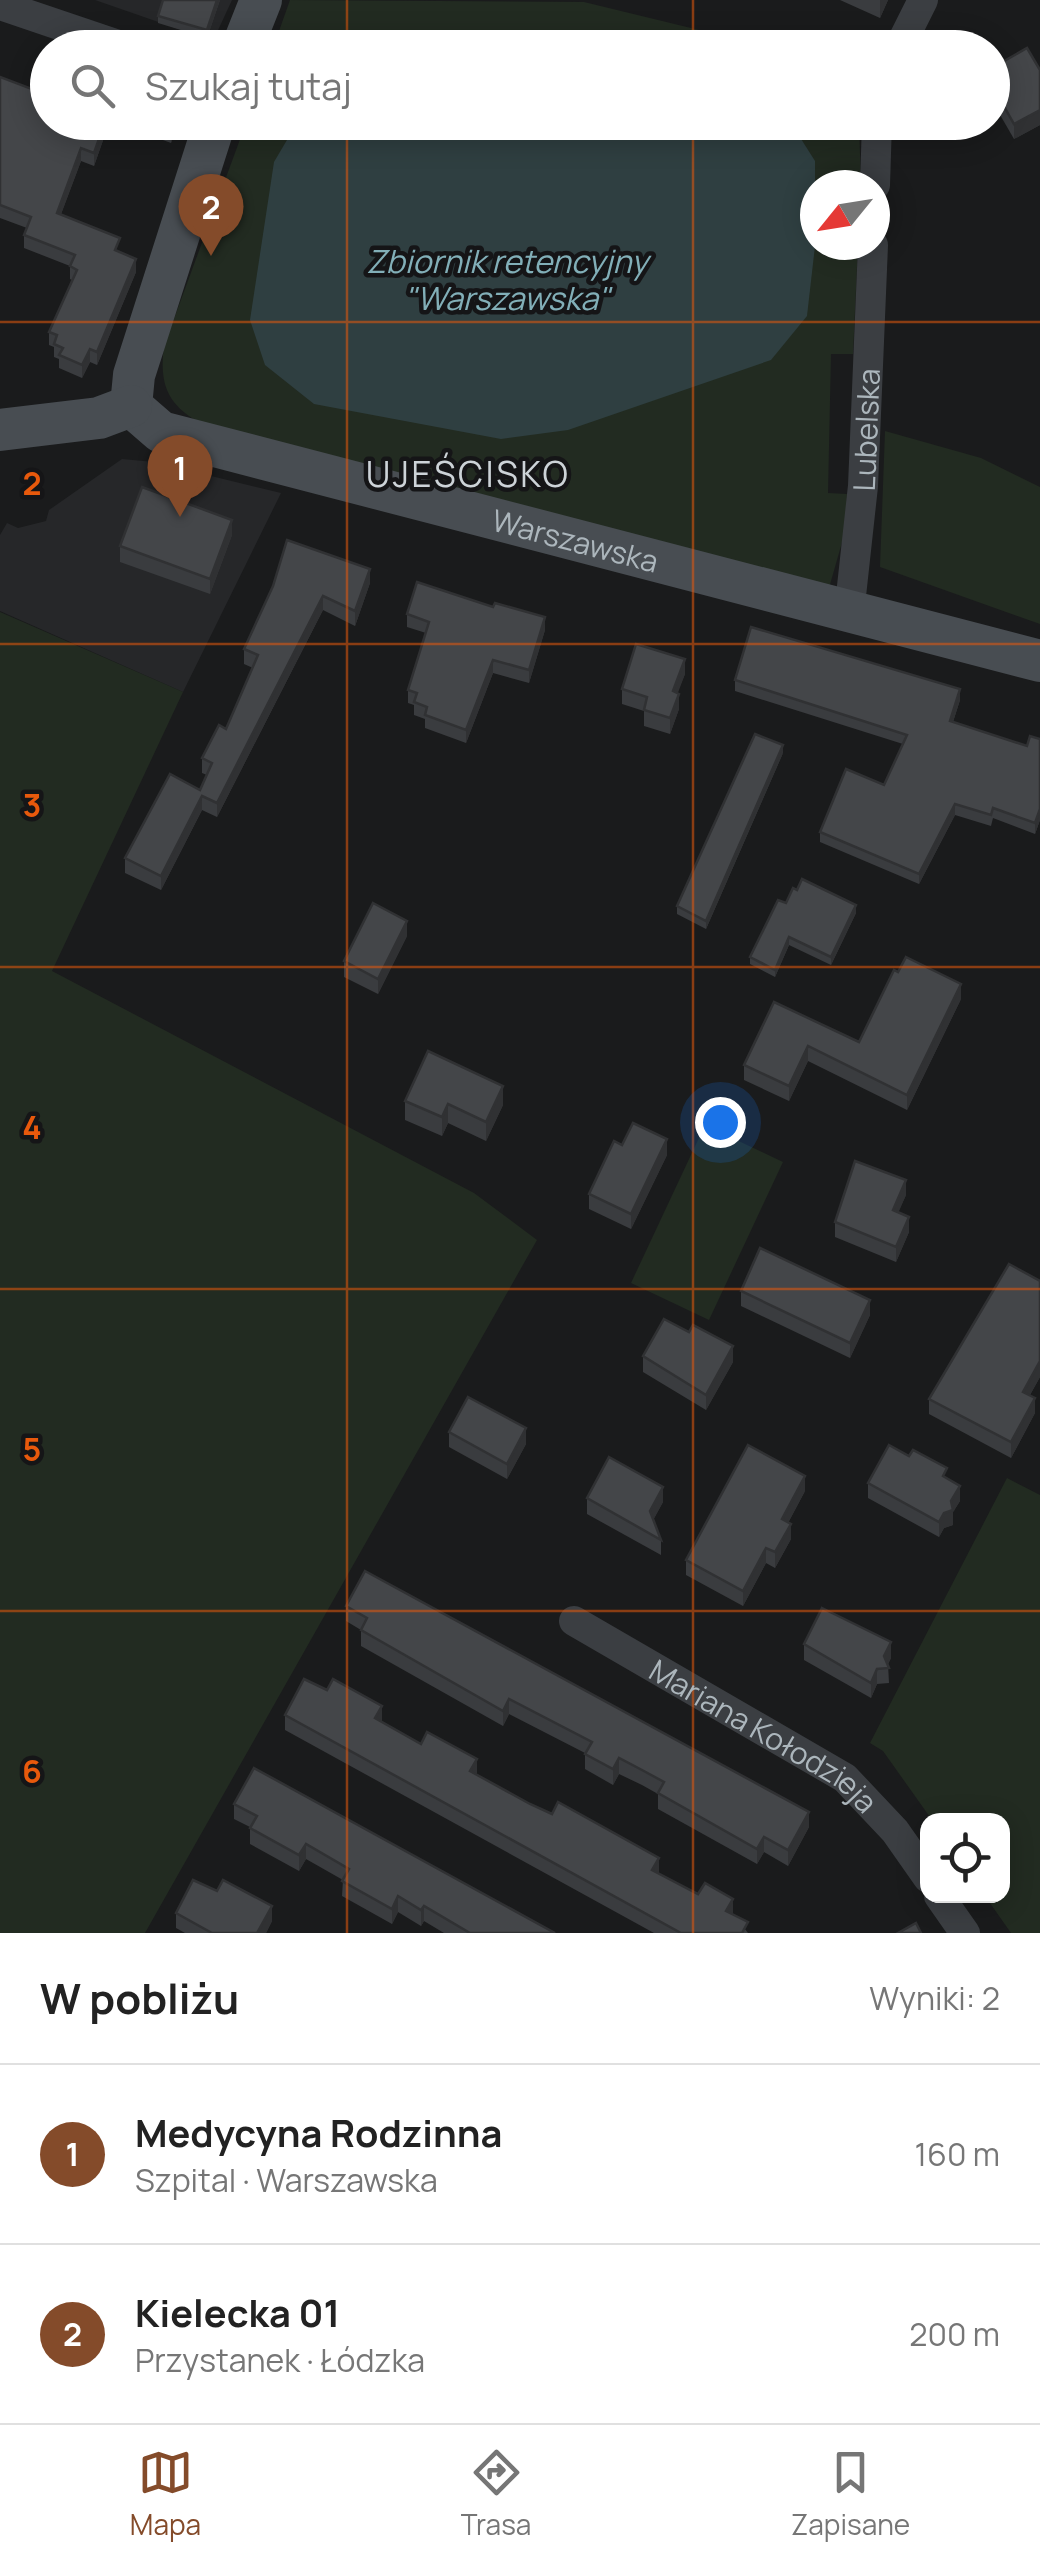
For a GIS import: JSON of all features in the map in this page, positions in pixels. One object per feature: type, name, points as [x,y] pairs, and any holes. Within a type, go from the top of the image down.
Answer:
[{"type":"street","points":[[249,30],[261,0]]},
{"type":"street","points":[[908,30],[923,0]]},
{"type":"street","points":[[0,5],[73,30]]},
{"type":"street","points":[[0,430],[99,418],[131,406],[134,376],[210,140]]},
{"type":"street","points":[[875,170],[876,140]]},
{"type":"street","name":"Lubelska","points":[[849,614],[864,486],[872,260]]},
{"type":"street","name":"Warszawska","points":[[131,406],[161,432],[1040,661]]},
{"type":"street","name":"Mariana Kołodzieja","points":[[574,1621],[845,1778],[887,1820],[920,1867]]},
{"type":"street","points":[[945,1903],[965,1933]]},
{"type":"shaded area","points":[[95,0],[232,0],[218,30],[181,30]]},
{"type":"shaded area","points":[[122,459],[154,462],[281,493],[183,692],[0,611],[0,535],[7,523],[18,528],[46,521],[49,510]]},
{"type":"green space","points":[[290,0],[584,2],[699,30],[279,30]]},
{"type":"green space","name":"Zbiornik retencyjny \"Warszawska\"","points":[[240,140],[860,140],[861,170],[800,170],[800,260],[857,260],[853,354],[831,354],[828,493],[847,494],[845,532],[829,588],[202,424],[173,401],[163,372],[164,346]]},
{"type":"green space","points":[[885,431],[981,458],[1040,487],[1040,624],[880,567]]},
{"type":"green space","points":[[0,612],[183,692],[52,971],[474,1193],[537,1240],[145,1933],[0,1933]]},
{"type":"green space","points":[[705,1125],[783,1162],[709,1320],[631,1283]]},
{"type":"green space","points":[[1007,1478],[1040,1495],[1040,1933],[1011,1933],[990,1903],[1010,1903],[1010,1813],[927,1813],[883,1751],[870,1743]]},
{"type":"water","name":"Zbiornik retencyjny \"Warszawska\"","points":[[287,140],[802,140],[815,161],[815,170],[800,170],[800,260],[813,260],[807,316],[771,360],[568,430],[501,439],[314,404],[265,365],[250,320],[274,162]]},
{"type":"building","points":[[163,0],[217,0],[207,30],[158,16]]},
{"type":"building","points":[[1027,48],[1040,70],[1040,110],[1014,124],[1010,117],[1010,58]]},
{"type":"building","points":[[0,77],[30,88],[30,140],[99,140],[94,153],[81,148],[57,213],[120,238],[115,250],[136,259],[97,352],[90,349],[82,365],[59,355],[63,348],[54,344],[57,335],[49,332],[77,270],[70,266],[75,255],[24,235],[31,217],[0,205]]},
{"type":"building","points":[[142,487],[232,520],[210,579],[120,546]]},
{"type":"building","points":[[287,540],[370,569],[355,611],[323,596],[217,803],[202,796],[161,876],[125,858],[170,774],[200,790],[212,763],[202,758],[219,725],[226,729],[258,655],[244,649],[273,586]]},
{"type":"building","points":[[417,582],[493,607],[495,603],[545,617],[529,670],[493,660],[466,730],[425,715],[427,707],[414,702],[417,693],[408,690],[429,622],[407,614]]},
{"type":"building","points":[[751,627],[960,689],[950,721],[1027,746],[1030,736],[1040,739],[1040,809],[1035,823],[993,808],[991,815],[955,804],[919,874],[820,832],[846,769],[884,785],[907,735],[735,680]]},
{"type":"building","points":[[636,644],[685,659],[673,691],[679,694],[670,718],[644,710],[647,697],[622,689]]},
{"type":"building","points":[[755,734],[783,745],[706,921],[677,906]]},
{"type":"building","points":[[802,879],[856,905],[831,957],[789,937],[775,970],[750,957],[778,900],[786,903]]},
{"type":"building","points":[[373,903],[407,921],[378,979],[344,961]]},
{"type":"building","points":[[906,957],[961,984],[907,1095],[808,1046],[789,1086],[744,1065],[774,1002],[859,1042],[894,970],[898,972]]},
{"type":"building","points":[[428,1051],[503,1086],[486,1122],[448,1104],[442,1117],[405,1101]]},
{"type":"building","points":[[633,1123],[667,1139],[631,1214],[589,1194],[614,1141],[622,1145]]},
{"type":"building","points":[[855,1161],[906,1180],[893,1210],[909,1217],[896,1247],[835,1222]]},
{"type":"building","points":[[760,1248],[870,1300],[850,1343],[741,1291]]},
{"type":"building","points":[[1009,1264],[1040,1281],[1040,1361],[1023,1392],[1035,1398],[1011,1442],[929,1399]]},
{"type":"building","points":[[664,1319],[689,1332],[693,1325],[733,1346],[706,1395],[643,1356]]},
{"type":"building","points":[[468,1397],[526,1428],[507,1464],[449,1432]]},
{"type":"building","points":[[748,1445],[805,1476],[782,1519],[791,1524],[775,1552],[766,1548],[743,1591],[686,1560]]},
{"type":"building","points":[[889,1445],[909,1456],[913,1450],[947,1468],[943,1476],[960,1486],[951,1501],[953,1510],[944,1513],[939,1522],[868,1483]]},
{"type":"building","points":[[609,1457],[663,1487],[650,1511],[661,1540],[587,1498]]},
{"type":"building","points":[[365,1571],[809,1812],[788,1850],[764,1837],[757,1849],[658,1793],[664,1782],[619,1758],[613,1769],[585,1754],[592,1742],[509,1699],[503,1711],[361,1630],[367,1618],[346,1606]]},
{"type":"building","points":[[822,1608],[891,1642],[884,1656],[889,1668],[877,1669],[871,1683],[804,1644]]},
{"type":"building","points":[[304,1679],[327,1690],[333,1679],[382,1706],[375,1718],[421,1744],[427,1732],[477,1759],[470,1771],[530,1804],[552,1814],[558,1802],[659,1858],[652,1870],[698,1894],[705,1883],[733,1899],[726,1911],[748,1922],[742,1933],[681,1933],[285,1715]]},
{"type":"building","points":[[254,1768],[555,1933],[470,1933],[398,1896],[392,1909],[342,1881],[349,1869],[306,1844],[299,1855],[250,1828],[257,1816],[234,1804]]},
{"type":"building","points":[[193,1880],[217,1891],[223,1880],[272,1906],[257,1933],[212,1933],[176,1913]]},
{"type":"building","points":[[916,1923],[921,1933],[898,1933]]},
{"type":"place","name":"Kielecka 01","points":[[211,256]]},
{"type":"place","name":"Medycyna Rodzinna","points":[[180,517]]},
{"type":"district","name":"UJEŚCISKO","points":[[468,474]]}]
